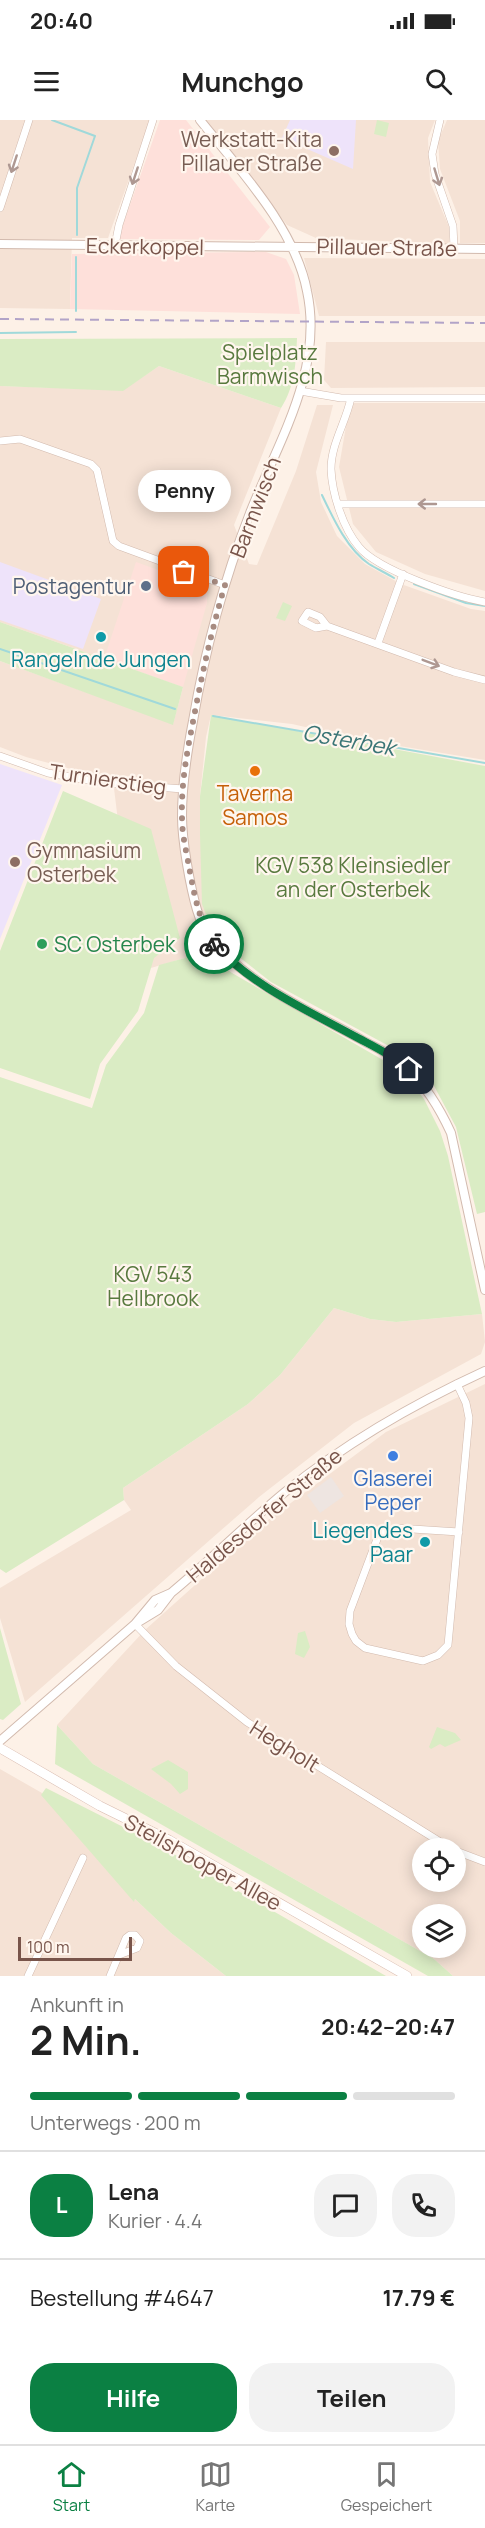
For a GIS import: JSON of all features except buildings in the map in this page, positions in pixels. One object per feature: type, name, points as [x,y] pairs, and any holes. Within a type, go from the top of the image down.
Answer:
[{"type":"main road","name":"Steilshooper Allee","points":[[0,1748],[100,1806],[169,1840],[407,1976]]},
{"type":"street","points":[[0,208],[29,120]]},
{"type":"street","points":[[115,245],[119,225],[153,120]]},
{"type":"street","name":"Barmwisch","points":[[200,120],[266,205],[290,245],[303,272],[311,314],[310,350],[300,391],[248,519],[225,585],[210,635],[198,693],[183,789],[183,828],[197,910],[214,945],[233,963],[276,992],[400,1061],[424,1086],[451,1133],[485,1290]]},
{"type":"street","points":[[440,120],[432,154],[435,174],[453,226],[454,248]]},
{"type":"street","name":"Eckerkoppel","points":[[0,244],[290,245]]},
{"type":"street","name":"Pillauer Straße","points":[[290,245],[485,249]]},
{"type":"street","points":[[300,391],[314,395],[351,398],[485,398]]},
{"type":"street","points":[[351,398],[337,440],[331,468],[343,518],[359,547],[379,563],[403,574],[468,599],[485,602]]},
{"type":"street","points":[[0,441],[20,439],[91,464],[97,470],[113,541],[119,546],[225,585]]},
{"type":"street","points":[[339,504],[485,504]]},
{"type":"street","points":[[378,643],[403,574]]},
{"type":"street","points":[[327,626],[450,670],[485,680]]},
{"type":"street","name":"Turnierstieg","points":[[0,756],[48,773],[105,783],[183,789]]},
{"type":"street","name":"Haldesdorfer Straße","points":[[0,1741],[135,1624],[154,1613],[171,1593],[271,1504],[334,1455],[387,1421],[485,1371]]},
{"type":"street","points":[[457,1384],[466,1403],[469,1418],[450,1636],[447,1647],[438,1655],[423,1661],[369,1649],[359,1644],[349,1624],[350,1611],[379,1534],[397,1528],[459,1532]]},
{"type":"street","name":"Hegholt","points":[[135,1624],[176,1665],[247,1722],[434,1838]]},
{"type":"street","points":[[466,1855],[485,1862]]},
{"type":"street","points":[[28,1976],[83,1858]]},
{"type":"street","points":[[110,1976],[119,1955]]},
{"type":"shaded area","points":[[0,120],[150,120],[108,238],[72,238],[70,309],[0,308]]},
{"type":"shaded area","points":[[160,120],[186,120],[270,227],[259,240],[118,239]]},
{"type":"shaded area","points":[[205,120],[435,120],[428,138],[430,182],[449,227],[449,244],[316,238],[287,225]]},
{"type":"shaded area","name":"Werkstatt-Kita Pillauer Straße","points":[[290,120],[356,120],[353,169],[282,138]]},
{"type":"shaded area","points":[[447,120],[485,120],[485,243],[460,243],[460,221],[440,169],[438,141]]},
{"type":"shaded area","points":[[266,252],[286,259],[294,275],[300,314],[70,309],[72,254]]},
{"type":"shaded area","points":[[304,258],[485,259],[485,316],[319,316]]},
{"type":"shaded area","points":[[326,342],[485,342],[485,387],[331,388],[324,380]]},
{"type":"shaded area","points":[[159,366],[281,408],[234,525],[249,564],[257,565],[296,471],[317,405],[333,405],[316,472],[321,502],[337,536],[365,564],[401,584],[471,609],[485,611],[485,760],[363,740],[292,724],[211,715],[206,737],[200,796],[200,835],[215,938],[189,952],[185,958],[144,970],[122,854],[113,780],[26,757],[0,747],[0,661],[173,724],[183,687],[0,622],[0,386],[123,390]]},
{"type":"shaded area","points":[[350,403],[485,403],[485,591],[425,574],[376,552],[353,524],[339,467]]},
{"type":"shaded area","points":[[0,562],[101,599],[83,649],[0,620]]},
{"type":"shaded area","points":[[136,562],[203,586],[207,593],[207,603],[183,687],[104,659]]},
{"type":"shaded area","name":"Gymnasium Osterbek","points":[[0,764],[62,785],[0,939]]},
{"type":"shaded area","points":[[334,1308],[370,1319],[396,1322],[482,1314],[485,1342],[481,1354],[354,1423],[259,1497],[25,1702],[0,1618],[0,1588],[131,1510],[124,1500],[123,1488],[248,1404],[280,1375]]},
{"type":"shaded area","points":[[485,1384],[485,1976],[453,1976],[432,1958],[466,1958],[466,1904],[412,1904],[412,1946],[93,1764],[57,1725],[145,1630],[264,1523],[386,1432]]},
{"type":"shaded area","points":[[331,1477],[344,1496],[320,1513],[307,1495]]},
{"type":"shaded area","points":[[0,1769],[42,1793],[134,1901],[135,1899],[171,1933],[226,1976],[0,1976]]},
{"type":"green space","points":[[377,120],[389,123],[386,137],[374,134]]},
{"type":"green space","name":"Spielplatz Barmwisch","points":[[297,338],[292,383],[281,408],[159,366],[123,391],[0,386],[0,339]]},
{"type":"green space","points":[[283,602],[292,606],[285,621],[276,618]]},
{"type":"green space","points":[[0,622],[183,687],[173,725],[0,661]]},
{"type":"green space","name":"KGV 538 Kleinsiedler an der Osterbek","points":[[211,715],[485,766],[485,1212],[477,1214],[456,1127],[433,1084],[411,1058],[271,982],[215,938],[202,904],[200,835],[200,796]]},
{"type":"green space","points":[[63,791],[151,829],[180,938],[154,958],[138,1011],[100,1064],[90,1099],[0,1068],[0,951]]},
{"type":"green space","name":"KGV 543 Hellbrook","points":[[189,952],[209,957],[232,973],[402,1071],[424,1099],[440,1131],[448,1156],[482,1314],[396,1322],[370,1319],[334,1308],[280,1375],[248,1404],[123,1488],[124,1500],[6,1573],[0,1569],[0,1077],[92,1108],[106,1065],[144,1013],[159,965],[185,958]]},
{"type":"green space","points":[[0,1628],[21,1704],[3,1720],[0,1719]]},
{"type":"green space","points":[[305,1631],[310,1647],[304,1658],[295,1654],[298,1633]]},
{"type":"green space","points":[[57,1725],[93,1764],[412,1946],[412,1958],[432,1958],[453,1976],[428,1976],[55,1764]]},
{"type":"green space","points":[[437,1727],[455,1733],[461,1740],[445,1747],[440,1744],[431,1749],[429,1747]]},
{"type":"green space","points":[[168,1760],[188,1772],[188,1789],[180,1794],[151,1769]]},
{"type":"green space","points":[[46,1788],[153,1842],[386,1976],[226,1976],[171,1933],[135,1899],[134,1902],[41,1795]]},
{"type":"waterway","points":[[52,120],[95,136],[77,188],[77,235]]},
{"type":"waterway","points":[[76,257],[76,311]]},
{"type":"waterway","points":[[0,333],[76,332]]},
{"type":"waterway","points":[[322,495],[341,532],[354,550],[369,564],[394,578]]},
{"type":"waterway","points":[[414,584],[466,603],[485,606]]},
{"type":"waterway","name":"Osterbek","points":[[0,649],[175,709]]},
{"type":"waterway","name":"Osterbek","points":[[213,716],[485,763]]},
{"type":"railway","points":[[0,319],[485,323]]},
{"type":"way so far","points":[[184,572],[225,585],[210,635],[198,693],[185,769],[182,804],[184,837],[197,910],[214,944]]},
{"type":"place","name":"Werkstatt-Kita Pillauer Straße","points":[[334,151]]},
{"type":"place","name":"Penny","points":[[184,572]]},
{"type":"place","name":"Postagentur","points":[[146,586]]},
{"type":"place","name":"Rangelnde Jungen","points":[[101,637]]},
{"type":"place","name":"Taverna Samos","points":[[255,771]]},
{"type":"place","name":"Gymnasium Osterbek","points":[[15,862]]},
{"type":"place","name":"SC Osterbek","points":[[42,944]]},
{"type":"place","name":"Glaserei Peper","points":[[393,1456]]},
{"type":"place","name":"Liegendes Paar","points":[[425,1542]]},
{"type":"route","points":[[214,944],[233,963],[276,992],[400,1061],[409,1069]]}]
